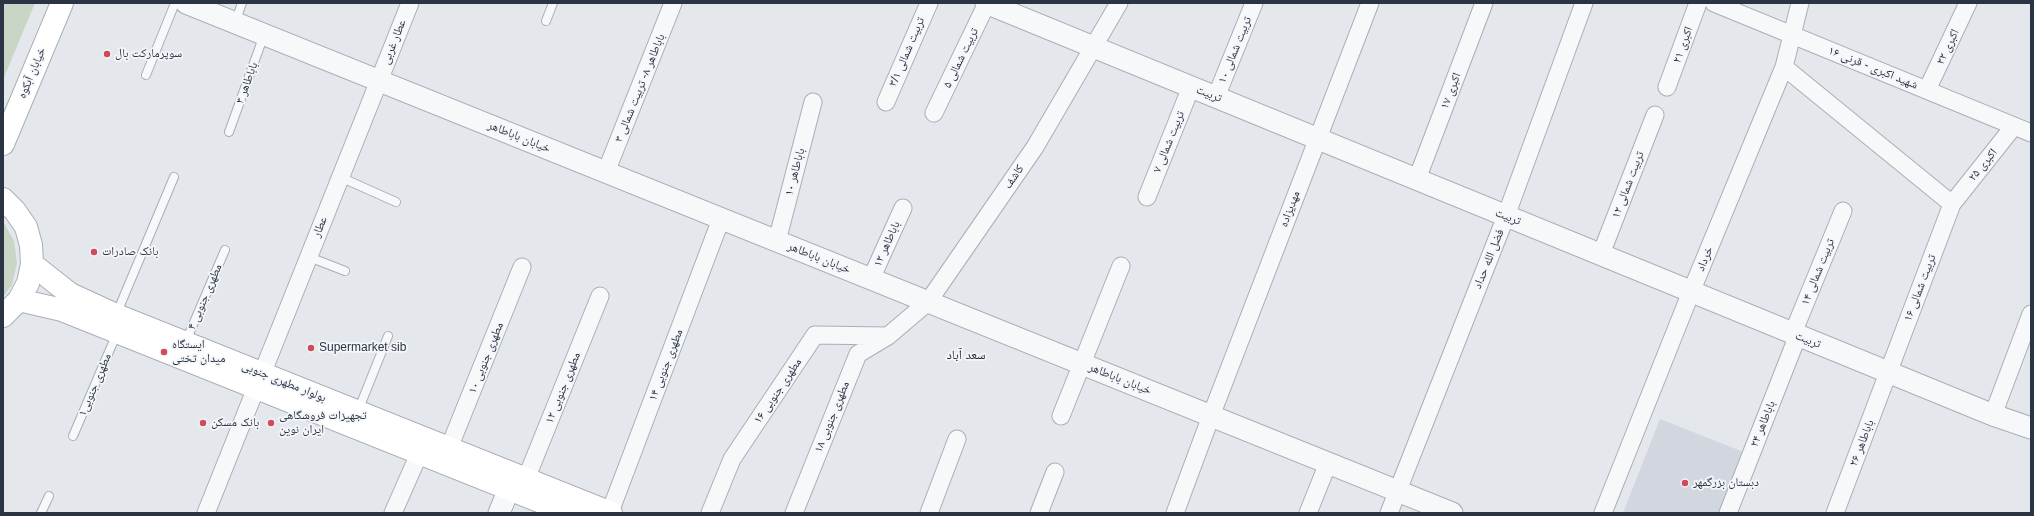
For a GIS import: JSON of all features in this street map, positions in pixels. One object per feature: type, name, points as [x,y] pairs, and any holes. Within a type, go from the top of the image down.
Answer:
[{"type":"main road","name":"خیابان آبکوه","points":[[3,144],[62,3]]},
{"type":"main road","points":[[3,199],[15,211],[26,227],[31,245],[32,264],[28,283],[19,300],[3,316]]},
{"type":"main road","name":"بولوار مطهری جنوبی","points":[[32,264],[70,294],[117,324],[259,381],[419,454],[611,513]]},
{"type":"main road","name":"بولوار مطهری جنوبی","points":[[19,300],[117,324],[185,343],[259,381],[357,412],[449,448],[518,484],[569,513]]},
{"type":"street","name":"خیابان باباطاهر","points":[[186,3],[1452,513]]},
{"type":"street","name":"عطار غربی","points":[[379,80],[410,3]]},
{"type":"street","name":"باباطاهر ۸- تربیت شمالی ۳","points":[[606,172],[673,3]]},
{"type":"street","name":"تربیت شمالی ۳/۱","points":[[886,102],[929,3]]},
{"type":"street","name":"تربیت","points":[[987,3],[1019,9],[1094,47],[1993,415],[2031,428]]},
{"type":"street","name":"تربیت شمالی ۵","points":[[934,113],[987,3]]},
{"type":"street","name":"کاشف","points":[[888,336],[928,302],[1035,147],[1118,3]]},
{"type":"street","name":"تربیت شمالی ۱۰","points":[[1216,97],[1254,3]]},
{"type":"street","name":"مهدیزاده","points":[[1175,513],[1370,3]]},
{"type":"street","name":"اکبری ۱۷","points":[[1417,179],[1484,3]]},
{"type":"street","name":"فضل الله حداد","points":[[1389,513],[1506,216],[1584,3]]},
{"type":"street","name":"اکبری ۲۱","points":[[1667,87],[1698,3]]},
{"type":"street","name":"شهید اکبری - قرنی ۱۶","points":[[1714,3],[2026,129]]},
{"type":"street","name":"خرداد","points":[[1604,513],[1691,292],[1784,67],[1800,3]]},
{"type":"street","name":"اکبری ۲۲","points":[[1927,90],[1968,3]]},
{"type":"street","points":[[1784,67],[1952,204]]},
{"type":"street","name":"عطار","points":[[206,513],[379,80]]},
{"type":"street","name":"تربیت شمالی ۷","points":[[1146,197],[1191,86]]},
{"type":"street","name":"باباطاهر ۱۰","points":[[777,241],[813,102]]},
{"type":"street","name":"تربیت شمالی ۱۲","points":[[1601,254],[1655,115]]},
{"type":"street","name":"اکبری ۲۵","points":[[1952,204],[2026,129]]},
{"type":"street","name":"تربیت شمالی ۱۶","points":[[1888,372],[1952,204]]},
{"type":"street","name":"باباطاهر ۱۲","points":[[871,279],[903,208]]},
{"type":"street","name":"تربیت شمالی ۱۴","points":[[1796,334],[1843,210]]},
{"type":"street","name":"مطهری جنوبی ۱۴","points":[[611,513],[721,219]]},
{"type":"street","points":[[1061,416],[1121,266]]},
{"type":"street","name":"مطهری جنوبی ۱۰","points":[[449,448],[522,267]]},
{"type":"street","name":"مطهری جنوبی ۱۲","points":[[518,484],[600,296]]},
{"type":"street","points":[[1993,415],[2031,314]]},
{"type":"street","name":"باباطاهر ۲۴","points":[[1728,513],[1796,334]]},
{"type":"street","name":"مطهری جنوبی ۱۶","points":[[710,513],[732,459],[815,335],[888,336]]},
{"type":"street","name":"مطهری جنوبی ۱۸","points":[[794,513],[858,354],[888,336]]},
{"type":"street","name":"باباطاهر ۲۶","points":[[1835,513],[1888,372]]},
{"type":"street","points":[[929,513],[957,439]]},
{"type":"street","points":[[394,513],[419,454]]},
{"type":"street","points":[[1308,513],[1328,463]]},
{"type":"street","points":[[1039,513],[1055,472]]},
{"type":"street","points":[[499,513],[518,484]]},
{"type":"lane","points":[[146,75],[175,3]]},
{"type":"lane","points":[[235,23],[242,3]]},
{"type":"lane","points":[[546,21],[553,3]]},
{"type":"lane","name":"باباطاهر ۳","points":[[229,132],[265,35]]},
{"type":"lane","name":"مطهری جنوبی۱","points":[[73,436],[174,177]]},
{"type":"lane","points":[[340,177],[396,202]]},
{"type":"lane","name":"مطهری جنوبی ۴","points":[[185,343],[225,250]]},
{"type":"lane","points":[[309,257],[345,271]]},
{"type":"lane","points":[[357,412],[388,336]]},
{"type":"lane","points":[[41,513],[49,496]]},
{"type":"shaded area","name":"دبستان بزرگمهر","points":[[1660,419],[1746,453],[1723,513],[1623,513]]},
{"type":"green space","points":[[3,3],[35,3],[3,80]]},
{"type":"green space","points":[[3,221],[14,241],[17,263],[12,285],[3,297]]},
{"type":"place","name":"سوپرمارکت بال","points":[[107,54]]},
{"type":"place","name":"بانک صادرات","points":[[94,252]]},
{"type":"place","name":"Supermarket sib","points":[[311,348]]},
{"type":"place","name":"ایستگاه میدان تختی","points":[[164,352]]},
{"type":"place","name":"بانک مسکن","points":[[203,423]]},
{"type":"place","name":"تجهیزات فروشگاهی ایران نوین","points":[[271,423]]},
{"type":"place","name":"دبستان بزرگمهر","points":[[1685,483]]},
{"type":"district","name":"سعد آباد","points":[[966,355]]}]
